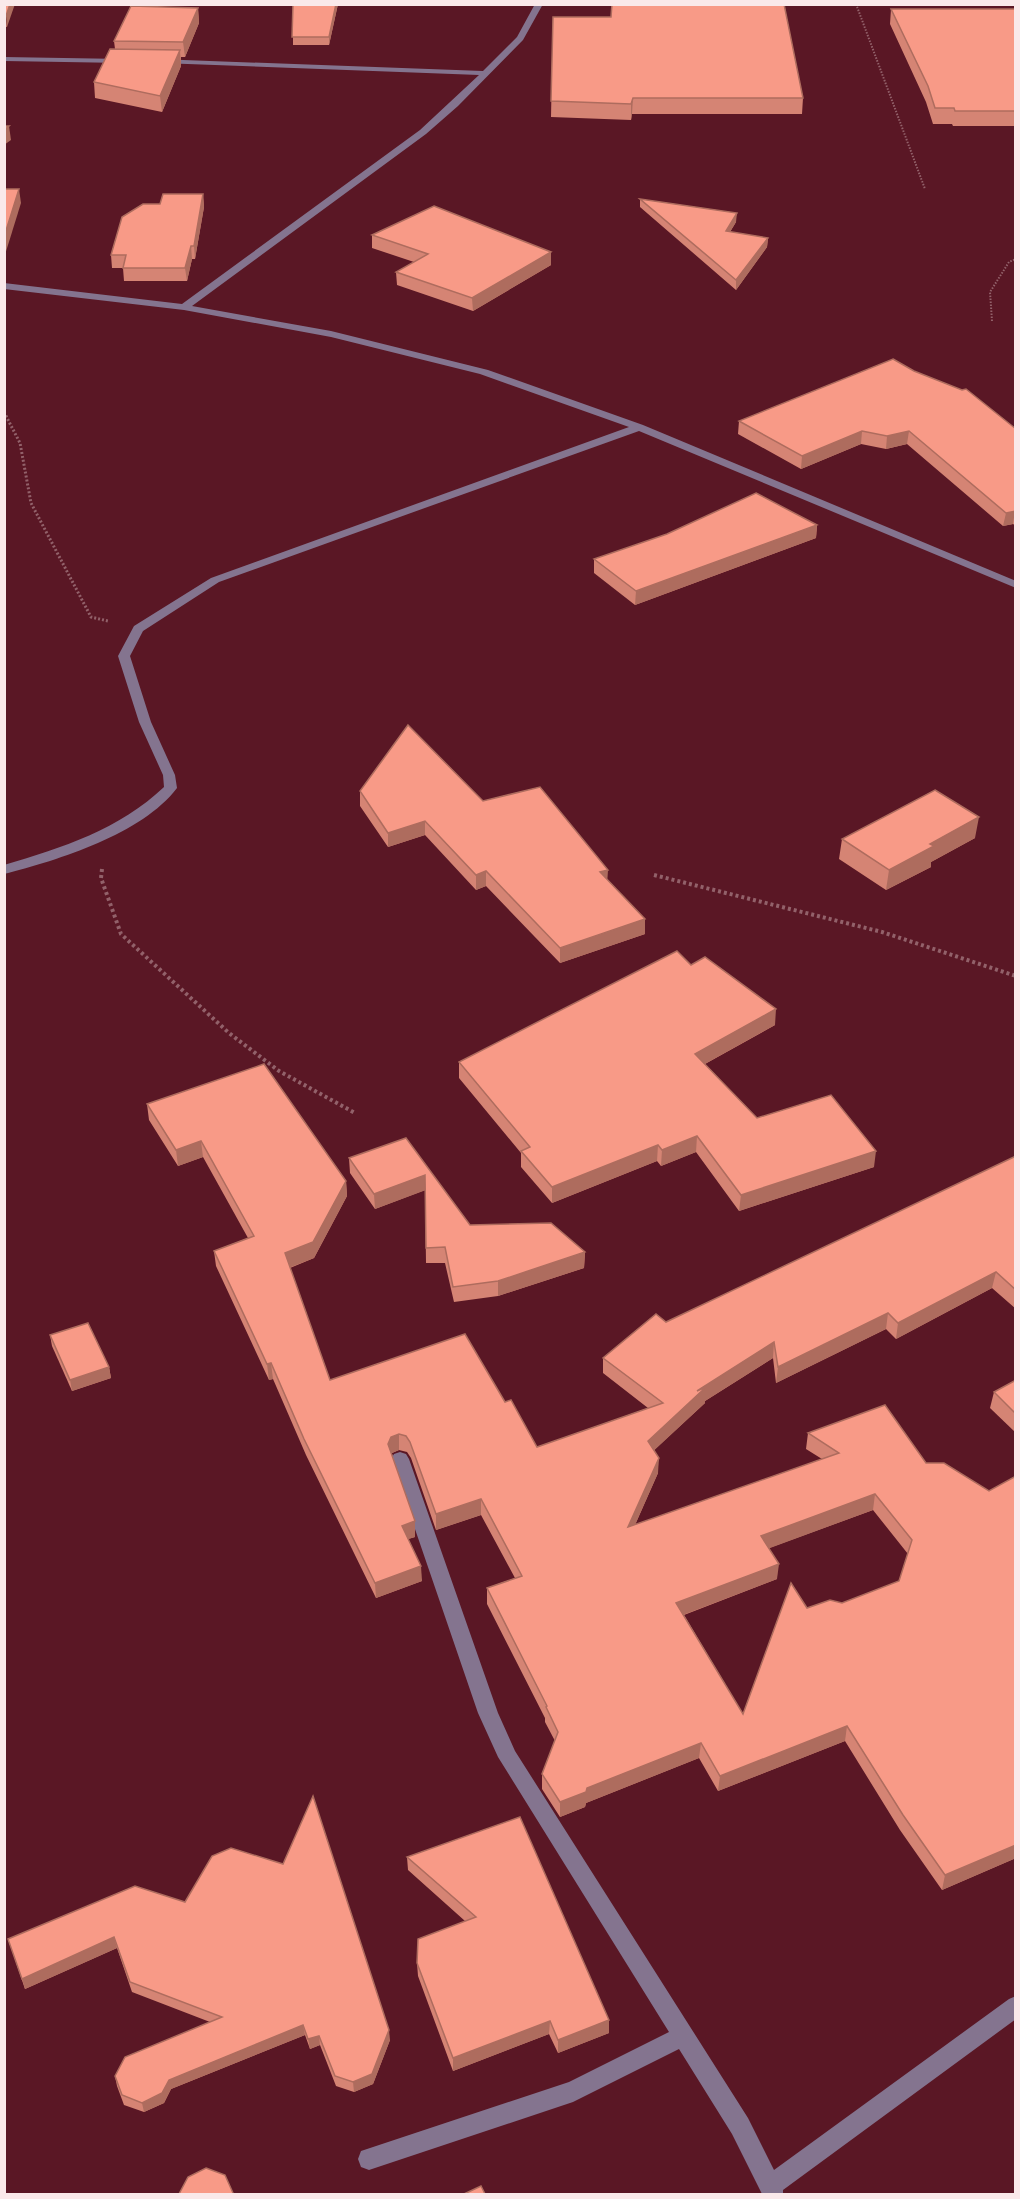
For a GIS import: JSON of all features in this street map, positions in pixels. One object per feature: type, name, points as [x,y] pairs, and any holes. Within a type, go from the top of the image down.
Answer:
[{"type":"street","points":[[184,307],[423,132],[455,104],[483,73],[520,38],[539,4]]},
{"type":"street","points":[[4,59],[128,61]]},
{"type":"street","points":[[151,61],[483,73]]},
{"type":"street","points":[[4,286],[184,307],[331,334],[416,353],[484,372],[639,427],[1016,585]]},
{"type":"street","points":[[4,870],[103,835],[159,801],[171,788],[169,776],[145,722],[124,656],[138,629],[215,580],[639,427]]},
{"type":"street","points":[[400,1459],[470,1665],[508,1757],[740,2126],[772,2190],[1016,2006]]},
{"type":"street","points":[[369,2159],[573,2091],[683,2036]]},
{"type":"path","points":[[856,4],[902,123],[924,189]]},
{"type":"path","points":[[992,321],[990,292],[1009,262],[1016,259]]},
{"type":"path","points":[[4,412],[20,443],[31,503],[91,617],[138,629]]},
{"type":"path","points":[[103,835],[101,878],[121,934],[229,1034],[279,1071],[355,1113]]},
{"type":"path","points":[[654,875],[839,918],[965,957],[1016,976]]},
{"type":"building","points":[[4,4],[10,4],[6,16],[4,16]]},
{"type":"building","points":[[293,4],[336,4],[329,37],[292,37]]},
{"type":"building","points":[[612,4],[784,4],[803,98],[633,98],[631,104],[551,101],[553,17],[611,17]]},
{"type":"building","points":[[131,6],[198,8],[183,42],[114,41]]},
{"type":"building","points":[[891,9],[1016,9],[1016,111],[955,111],[954,108],[935,108],[928,86]]},
{"type":"building","points":[[110,49],[180,50],[160,96],[94,82]]},
{"type":"building","points":[[4,189],[19,189],[4,237]]},
{"type":"building","points":[[163,194],[203,194],[194,246],[191,246],[185,268],[123,268],[126,255],[111,255],[122,217],[143,204],[160,204]]},
{"type":"building","points":[[640,199],[737,213],[726,231],[768,238],[736,280]]},
{"type":"building","points":[[434,206],[551,252],[472,298],[396,272],[428,254],[372,235]]},
{"type":"building","points":[[893,359],[914,371],[962,390],[966,389],[1016,429],[1016,511],[1006,513],[909,431],[887,436],[862,431],[802,456],[739,421]]},
{"type":"building","points":[[756,493],[817,525],[636,591],[594,559],[667,534]]},
{"type":"building","points":[[408,725],[483,801],[540,787],[608,870],[600,872],[645,919],[560,948],[486,871],[476,875],[425,821],[388,833],[360,791]]},
{"type":"building","points":[[935,790],[979,817],[930,844],[934,846],[889,870],[842,839]]},
{"type":"building","points":[[677,951],[691,965],[705,957],[776,1009],[695,1054],[757,1118],[831,1095],[876,1151],[741,1195],[697,1136],[662,1150],[658,1145],[552,1187],[521,1151],[530,1147],[459,1062]]},
{"type":"building","points":[[264,1064],[346,1181],[313,1242],[285,1253],[330,1380],[465,1334],[505,1402],[511,1400],[537,1447],[663,1403],[603,1358],[656,1314],[666,1322],[1016,1156],[1016,1290],[996,1272],[898,1323],[888,1313],[778,1367],[774,1342],[697,1391],[706,1387],[648,1441],[659,1458],[628,1527],[839,1453],[808,1433],[885,1405],[926,1463],[944,1463],[989,1491],[1016,1476],[1016,1845],[945,1875],[903,1815],[847,1726],[720,1776],[701,1743],[587,1788],[586,1792],[560,1802],[542,1774],[558,1732],[487,1588],[522,1576],[481,1499],[436,1514],[410,1442],[406,1436],[399,1434],[391,1437],[388,1444],[415,1521],[402,1526],[421,1566],[375,1583],[304,1439],[271,1363],[267,1364],[214,1251],[254,1236],[201,1141],[176,1150],[147,1104]],"holes":[[[875,1494],[912,1540],[899,1581],[842,1603],[830,1600],[807,1608],[791,1583],[743,1714],[676,1603],[779,1564],[761,1536]]]},
{"type":"building","points":[[406,1138],[470,1225],[551,1223],[585,1252],[498,1281],[453,1287],[445,1247],[426,1248],[425,1175],[374,1194],[349,1158]]},
{"type":"building","points":[[88,1323],[109,1367],[70,1380],[50,1335]]},
{"type":"building","points":[[1016,1380],[1016,1414],[994,1392]]},
{"type":"building","points":[[313,1796],[389,2030],[372,2074],[353,2082],[335,2076],[319,2036],[308,2039],[303,2025],[169,2080],[162,2093],[142,2103],[122,2095],[115,2076],[125,2057],[222,2017],[130,1982],[114,1937],[22,1979],[8,1939],[135,1886],[185,1902],[212,1856],[231,1848],[283,1864]]},
{"type":"building","points":[[520,1817],[609,2020],[558,2040],[550,2021],[453,2058],[417,1963],[418,1939],[476,1917],[407,1857]]},
{"type":"building","points":[[206,2168],[225,2175],[233,2193],[179,2194],[188,2177]]},
{"type":"building","points":[[481,2186],[485,2194],[464,2194]]}]
